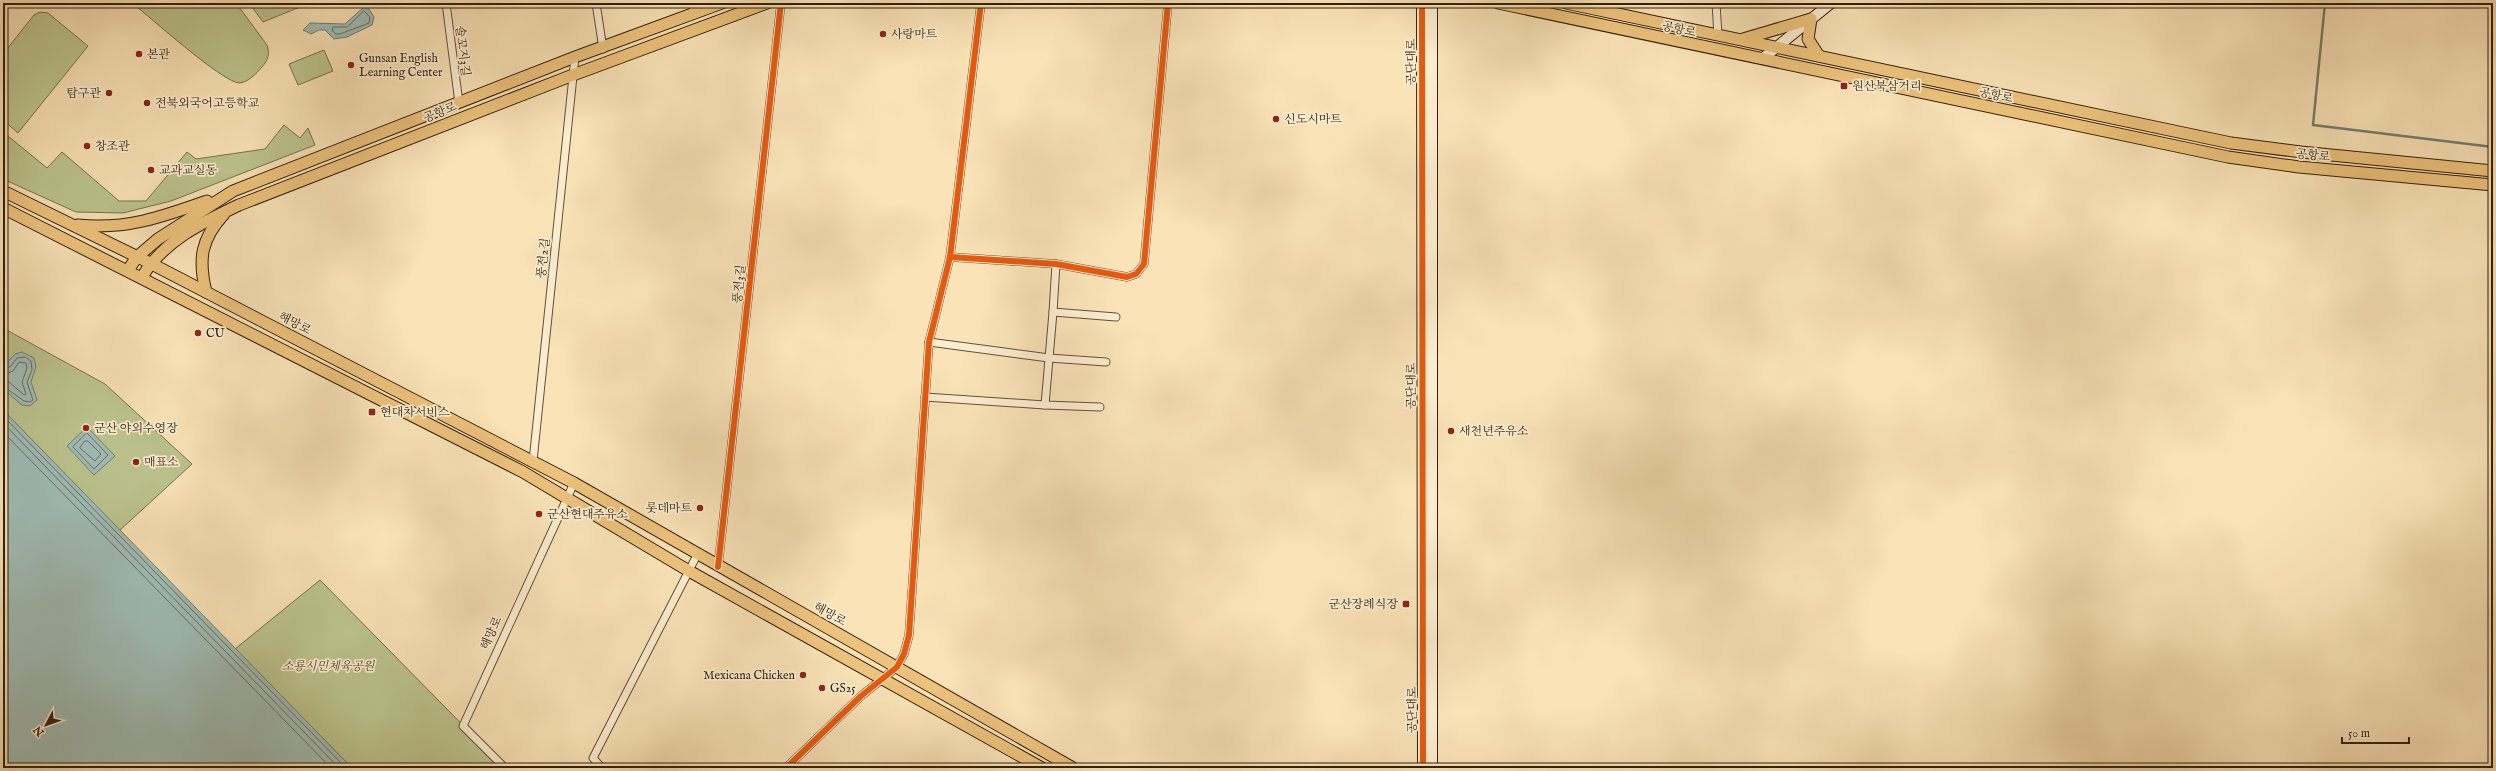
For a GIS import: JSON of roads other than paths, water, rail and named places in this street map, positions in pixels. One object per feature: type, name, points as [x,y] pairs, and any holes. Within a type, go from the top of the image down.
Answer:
[{"type":"main road","name":"공항로","points":[[128,270],[137,257],[164,234],[233,191],[603,48],[694,8],[722,3]]},
{"type":"main road","name":"공항로","points":[[142,277],[150,263],[166,246],[207,220],[228,210],[573,74],[767,3]]},
{"type":"main road","name":"공항로","points":[[1498,3],[2228,157],[2299,167],[2493,185]]},
{"type":"main road","name":"공항로","points":[[1566,3],[2230,143],[2301,152],[2493,171]]},
{"type":"main road","points":[[1740,40],[1811,19],[1808,39],[1819,56]]},
{"type":"main road","name":"해망로","points":[[3,191],[150,263],[574,483],[718,567],[897,666],[1073,768]]},
{"type":"main road","points":[[70,224],[100,227],[124,226],[147,221],[233,191]]},
{"type":"main road","points":[[3,208],[142,277],[523,472],[689,570],[1042,768]]},
{"type":"main road","points":[[206,292],[201,260],[204,248],[214,225],[228,210]]},
{"type":"street","name":"솔꼬지3길","points":[[446,3],[459,103]]},
{"type":"street","points":[[596,3],[603,48]]},
{"type":"street","name":"풍전3길","points":[[718,567],[781,3]]},
{"type":"street","points":[[786,768],[860,696],[897,666],[904,654],[909,635],[929,342],[950,257],[981,3]]},
{"type":"street","points":[[950,257],[1056,264],[1127,277],[1136,274],[1144,264],[1168,3]]},
{"type":"street","name":"공단대로","points":[[1422,3],[1423,768]]},
{"type":"street","name":"공단대로","points":[[1432,3],[1432,768]]},
{"type":"street","points":[[1716,3],[1718,35]]},
{"type":"street","points":[[1762,59],[1831,3]]},
{"type":"street","name":"풍전2길","points":[[533,461],[575,58]]},
{"type":"street","points":[[1045,405],[1056,264]]},
{"type":"street","points":[[1053,312],[1116,317]]},
{"type":"street","points":[[929,342],[1049,358],[1106,362]]},
{"type":"street","points":[[925,397],[1100,407]]},
{"type":"street","name":"해망로","points":[[504,768],[463,726],[574,483]]},
{"type":"street","points":[[602,768],[593,758],[697,555]]},
{"type":"water","points":[[364,7],[369,9],[374,17],[372,25],[347,37],[334,39],[325,30],[319,30],[311,34],[303,30],[310,23],[345,24]]},
{"type":"water","points":[[22,352],[34,358],[36,367],[31,382],[37,400],[30,406],[22,405],[3,389],[3,367],[15,354]]},
{"type":"water","points":[[3,410],[352,768],[3,768]]},
{"type":"water","points":[[87,427],[115,456],[94,475],[67,446]]},
{"type":"waterway","points":[[2325,3],[2313,125],[2493,147]]},
{"type":"place","name":"사랑마트","points":[[883,34]]},
{"type":"place","name":"본관","points":[[139,54]]},
{"type":"place","name":"Gunsan English Learning Center","points":[[351,65]]},
{"type":"place","name":"원산북삼거리","points":[[1844,86]]},
{"type":"place","name":"탐구관","points":[[109,93]]},
{"type":"place","name":"전북외국어고등학교","points":[[147,103]]},
{"type":"place","name":"신도시마트","points":[[1276,119]]},
{"type":"place","name":"창조관","points":[[87,146]]},
{"type":"place","name":"교과교실동","points":[[151,170]]},
{"type":"place","name":"CU","points":[[198,333]]},
{"type":"place","name":"현대차서비스","points":[[372,412]]},
{"type":"place","name":"군산 야외수영장","points":[[86,428]]},
{"type":"place","name":"새천년주유소","points":[[1451,431]]},
{"type":"place","name":"매표소","points":[[136,462]]},
{"type":"place","name":"롯데마트","points":[[700,508]]},
{"type":"place","name":"군산현대주유소","points":[[539,514]]},
{"type":"place","name":"군산장례식장","points":[[1406,604]]},
{"type":"place","name":"Mexicana Chicken","points":[[803,675]]},
{"type":"place","name":"GS25","points":[[822,688]]},
{"type":"park label","name":"소룡시민체육공원","points":[[328,666]]}]
